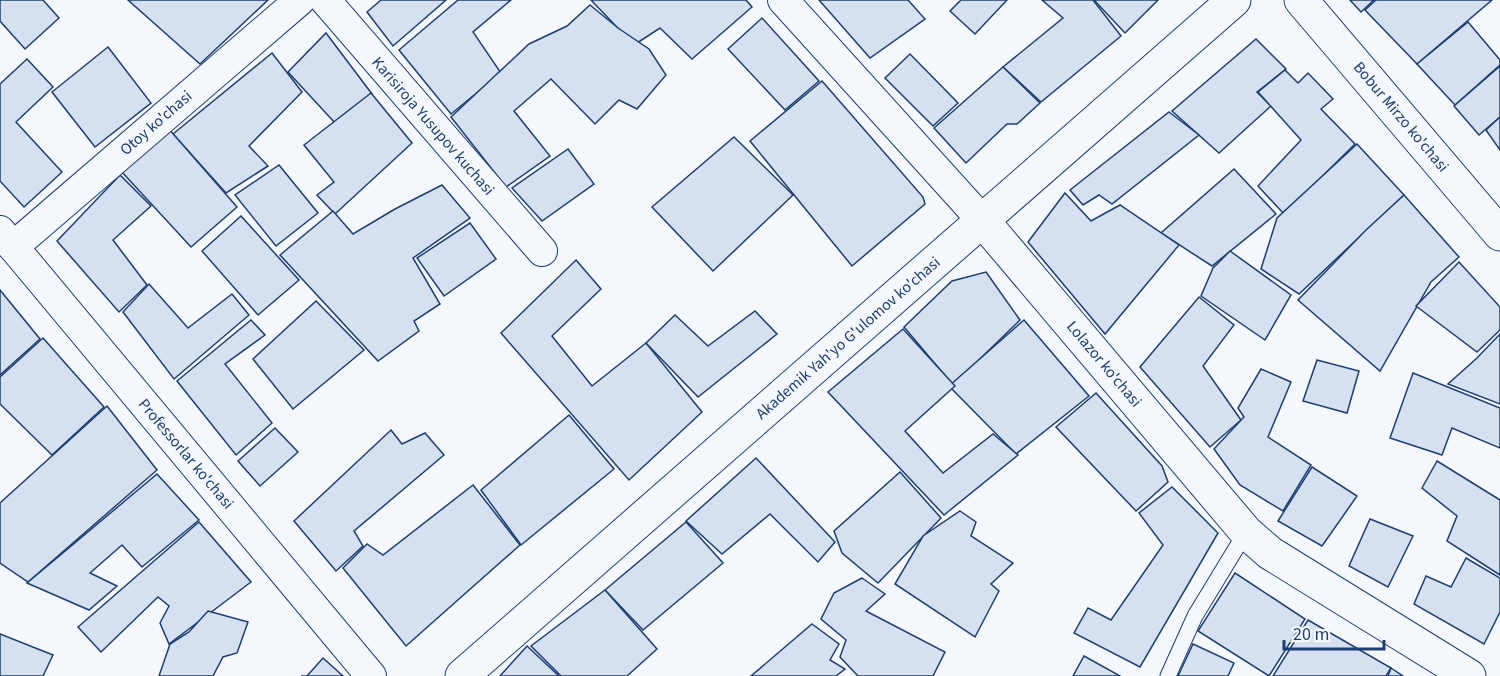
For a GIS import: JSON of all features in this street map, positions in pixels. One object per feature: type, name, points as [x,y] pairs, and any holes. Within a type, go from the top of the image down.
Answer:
[{"type":"main road","name":"Akademik Yah'yo G'ulomov ko'chasi","points":[[462,676],[1234,0]]},
{"type":"main road","name":"Bobur Mirzo ko'chasi","points":[[1302,0],[1500,234]]},
{"type":"main road","name":"Lolazor ko'chasi","points":[[982,220],[1246,532],[1270,553],[1469,676]]},
{"type":"street","name":"Otoy ko'chasi","points":[[7,239],[300,0]]},
{"type":"street","name":"Karisiroja Yusupov kuchasi","points":[[325,0],[542,251]]},
{"type":"street","name":"Lolazor ko'chasi","points":[[783,0],[982,220]]},
{"type":"street","name":"Professorlar ko'chasi","points":[[7,239],[371,676]]},
{"type":"lane","points":[[1168,676],[1195,616],[1246,532]]},
{"type":"building","points":[[0,0],[43,0],[59,18],[25,49],[0,21]]},
{"type":"building","points":[[128,0],[268,0],[200,64]]},
{"type":"building","points":[[381,0],[446,0],[393,46],[367,12]]},
{"type":"building","points":[[458,0],[511,0],[473,32],[501,73],[451,114],[399,50]]},
{"type":"building","points":[[591,0],[746,0],[752,7],[692,59],[660,28],[634,45]]},
{"type":"building","points":[[819,0],[908,0],[925,19],[870,58]]},
{"type":"building","points":[[961,0],[1007,0],[975,34],[950,11]]},
{"type":"building","points":[[1042,0],[1093,0],[1121,36],[1041,102],[1003,67],[1063,18]]},
{"type":"building","points":[[1094,0],[1158,0],[1125,33]]},
{"type":"building","points":[[1350,0],[1374,0],[1361,12]]},
{"type":"building","points":[[1376,0],[1492,0],[1417,64],[1365,10]]},
{"type":"building","points":[[590,5],[649,49],[666,75],[637,109],[619,100],[595,124],[551,79],[514,111],[550,156],[506,187],[451,117],[529,44],[567,26]]},
{"type":"building","points":[[762,18],[819,81],[785,110],[728,49]]},
{"type":"building","points":[[1468,22],[1500,60],[1500,65],[1455,105],[1417,64]]},
{"type":"building","points":[[326,33],[372,94],[336,124],[288,72]]},
{"type":"building","points":[[1256,39],[1286,69],[1257,92],[1271,106],[1219,153],[1172,111]]},
{"type":"building","points":[[108,47],[151,103],[95,147],[52,92]]},
{"type":"building","points":[[272,53],[302,92],[249,146],[268,166],[226,193],[173,134]]},
{"type":"building","points":[[910,54],[958,103],[933,126],[885,78]]},
{"type":"building","points":[[27,59],[53,87],[16,122],[62,172],[24,207],[0,181],[0,84]]},
{"type":"building","points":[[1500,66],[1500,117],[1479,135],[1454,106]]},
{"type":"building","points":[[1003,67],[1040,103],[1017,124],[1007,124],[966,163],[934,128]]},
{"type":"building","points":[[1285,70],[1298,83],[1308,73],[1333,99],[1321,109],[1355,144],[1284,214],[1258,186],[1301,140],[1258,92]]},
{"type":"building","points":[[822,81],[923,197],[925,204],[852,266],[750,141]]},
{"type":"building","points":[[371,93],[412,143],[335,214],[317,195],[334,182],[304,145]]},
{"type":"building","points":[[1169,112],[1199,135],[1112,204],[1099,195],[1083,205],[1070,190]]},
{"type":"building","points":[[1500,117],[1500,150],[1486,130]]},
{"type":"building","points":[[168,128],[237,207],[191,247],[121,171]]},
{"type":"building","points":[[734,137],[793,195],[713,271],[652,207]]},
{"type":"building","points":[[1357,144],[1404,195],[1299,294],[1261,269],[1277,218]]},
{"type":"building","points":[[568,149],[594,184],[542,221],[512,188]]},
{"type":"building","points":[[279,165],[318,213],[276,246],[235,195]]},
{"type":"building","points":[[1234,169],[1276,214],[1212,266],[1161,233]]},
{"type":"building","points":[[120,175],[151,206],[113,240],[147,285],[119,312],[57,241]]},
{"type":"building","points":[[442,185],[470,218],[413,258],[440,304],[414,321],[419,331],[378,361],[280,255],[333,211],[353,234]]},
{"type":"building","points":[[1065,193],[1091,221],[1120,205],[1179,245],[1105,334],[1028,242]]},
{"type":"building","points":[[1404,195],[1459,257],[1431,282],[1380,371],[1298,300],[1366,230]]},
{"type":"building","points":[[241,216],[299,280],[258,315],[202,251]]},
{"type":"building","points":[[470,223],[496,259],[444,296],[417,258]]},
{"type":"building","points":[[1230,251],[1291,295],[1265,340],[1201,296],[1213,268]]},
{"type":"building","points":[[576,260],[601,289],[552,336],[592,386],[646,343],[702,412],[629,480],[501,333]]},
{"type":"building","points":[[1459,262],[1500,307],[1500,330],[1477,352],[1416,306]]},
{"type":"building","points":[[986,272],[1020,320],[953,385],[904,327],[952,281]]},
{"type":"building","points":[[149,284],[188,328],[232,294],[249,315],[174,379],[123,312]]},
{"type":"building","points":[[0,290],[40,339],[0,375]]},
{"type":"building","points":[[1199,297],[1234,325],[1203,366],[1241,420],[1210,447],[1140,367]]},
{"type":"building","points":[[316,301],[364,350],[293,409],[253,359]]},
{"type":"building","points":[[755,311],[777,334],[698,397],[646,343],[675,315],[708,346]]},
{"type":"building","points":[[251,320],[265,335],[225,364],[272,423],[236,455],[177,381]]},
{"type":"building","points":[[1024,320],[1089,396],[1016,454],[949,386]]},
{"type":"building","points":[[903,329],[955,386],[905,431],[943,473],[993,434],[1018,455],[944,515],[828,392]]},
{"type":"building","points":[[1500,334],[1500,404],[1448,384],[1477,358]]},
{"type":"building","points":[[43,338],[104,407],[52,455],[0,404],[0,377]]},
{"type":"building","points":[[1317,360],[1359,371],[1347,413],[1303,401]]},
{"type":"building","points":[[1261,369],[1291,382],[1268,437],[1311,465],[1283,511],[1240,485],[1214,449],[1244,417],[1238,408]]},
{"type":"building","points":[[1413,373],[1500,408],[1500,448],[1452,428],[1442,455],[1390,438]]},
{"type":"building","points":[[1096,393],[1162,466],[1168,482],[1136,511],[1056,427]]},
{"type":"building","points":[[107,406],[157,470],[28,582],[0,563],[0,503]]},
{"type":"building","points":[[569,415],[614,469],[521,545],[481,490]]},
{"type":"building","points":[[275,428],[298,452],[260,486],[238,461]]},
{"type":"building","points":[[391,430],[402,444],[425,433],[444,455],[354,531],[363,546],[336,571],[294,521]]},
{"type":"building","points":[[756,458],[835,542],[818,562],[770,514],[722,554],[686,521]]},
{"type":"building","points":[[1437,461],[1500,500],[1500,575],[1447,541],[1457,516],[1422,488]]},
{"type":"building","points":[[1312,467],[1357,496],[1322,546],[1278,521]]},
{"type":"building","points":[[900,472],[941,518],[878,583],[842,553],[834,531]]},
{"type":"building","points":[[157,474],[199,520],[142,567],[122,545],[90,573],[117,586],[89,610],[27,583]]},
{"type":"building","points":[[473,485],[520,545],[406,646],[343,568],[367,544],[383,555]]},
{"type":"building","points":[[1172,487],[1218,533],[1140,667],[1074,633],[1088,608],[1111,620],[1163,545],[1139,513]]},
{"type":"building","points":[[960,511],[976,522],[971,536],[1013,563],[991,584],[999,591],[975,637],[895,584],[923,536]]},
{"type":"building","points":[[1370,519],[1413,536],[1388,587],[1349,566]]},
{"type":"building","points":[[199,522],[251,582],[169,644],[160,623],[169,606],[158,597],[101,652],[78,627]]},
{"type":"building","points":[[686,522],[723,563],[643,630],[605,590]]},
{"type":"building","points":[[1466,558],[1500,578],[1500,612],[1484,644],[1414,604],[1426,576],[1451,587]]},
{"type":"building","points":[[1235,573],[1305,619],[1269,676],[1198,631]]},
{"type":"building","points":[[862,578],[885,594],[866,611],[945,652],[933,676],[858,676],[840,657],[846,640],[821,619],[834,593]]},
{"type":"building","points":[[605,590],[657,649],[627,676],[561,676],[531,646]]},
{"type":"building","points":[[208,611],[248,622],[237,653],[223,657],[213,676],[159,676],[170,644],[189,632]]},
{"type":"building","points":[[1308,620],[1391,668],[1386,676],[1273,676]]},
{"type":"building","points":[[812,624],[839,644],[830,660],[845,669],[836,676],[751,676]]},
{"type":"building","points":[[0,634],[53,655],[43,676],[0,676]]},
{"type":"building","points":[[1193,644],[1234,663],[1228,676],[1178,676]]},
{"type":"building","points":[[527,646],[559,676],[500,676]]},
{"type":"building","points":[[1084,656],[1120,676],[1073,676]]},
{"type":"building","points":[[323,658],[343,676],[307,676]]},
{"type":"building","points":[[1391,668],[1403,676],[1388,676]]}]
